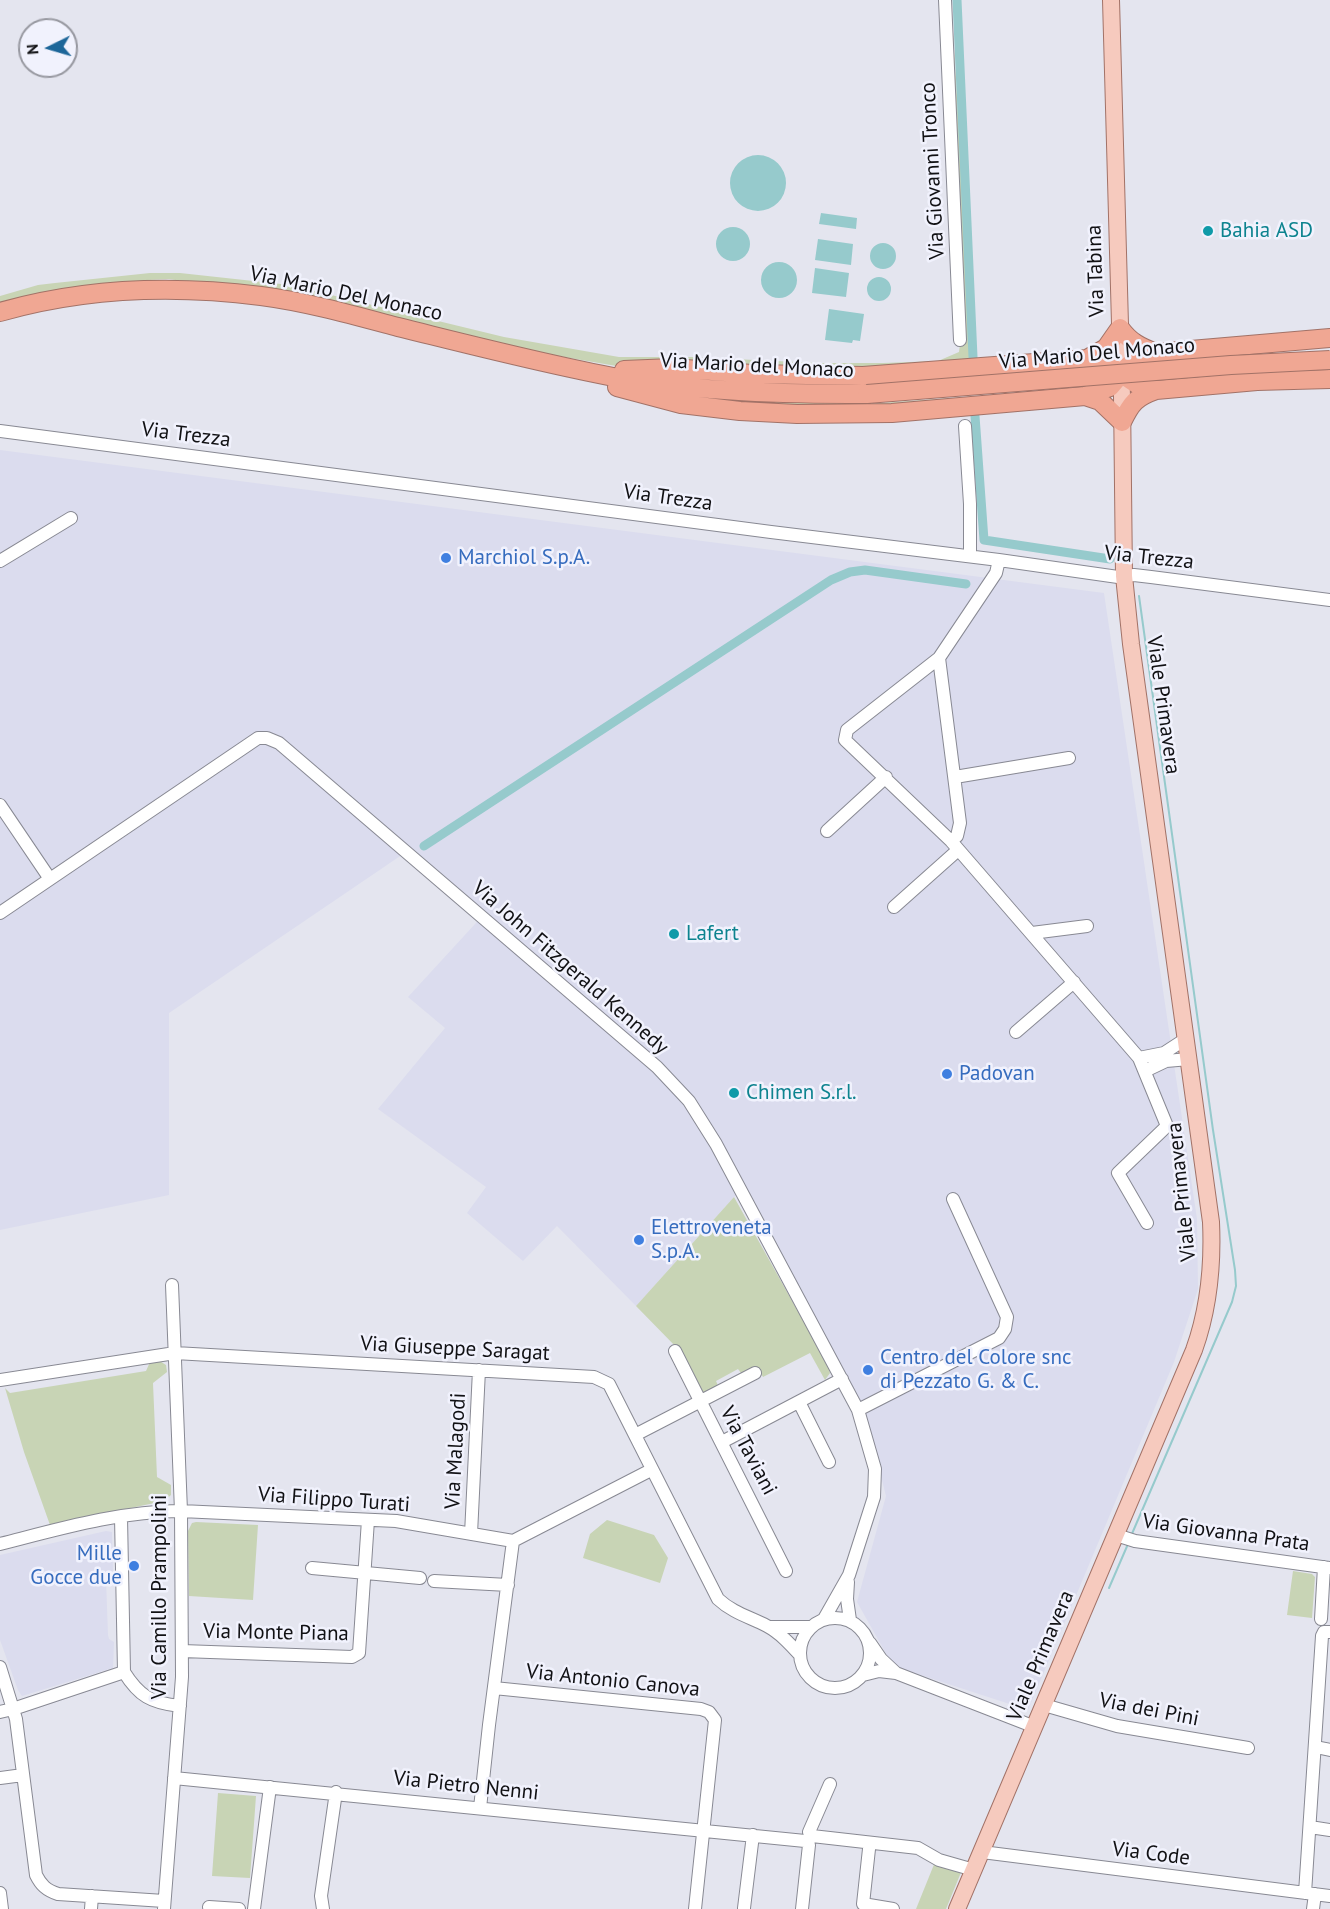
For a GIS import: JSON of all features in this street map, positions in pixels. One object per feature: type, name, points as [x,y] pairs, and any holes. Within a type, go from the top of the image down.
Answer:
[{"type":"highway","name":"Via Mario Del Monaco","points":[[0,312],[52,300],[114,292],[171,290],[222,292],[305,304],[539,361]]},
{"type":"highway","points":[[1087,359],[1106,348],[1120,328],[1137,346],[1156,352]]},
{"type":"highway","points":[[539,361],[576,375],[658,399],[706,408],[797,414],[892,413],[1085,396],[1110,387],[1135,361],[1156,352],[1330,338]]},
{"type":"highway","points":[[539,361],[616,370],[672,368],[752,374],[851,376],[919,373],[1087,359],[1103,363],[1138,385],[1156,390]]},
{"type":"highway","name":"Via Mario Del Monaco","points":[[867,394],[1231,365],[1330,360]]},
{"type":"highway","name":"Via Mario del Monaco","points":[[539,361],[619,378],[709,390],[867,394]]},
{"type":"highway","points":[[1085,396],[1100,401],[1122,422],[1131,403],[1156,390],[1257,381],[1330,379]]},
{"type":"main road","name":"Via Tabina","points":[[1111,0],[1124,576]]},
{"type":"main road","name":"Viale Primavera","points":[[957,1909],[1119,1536],[1194,1350],[1203,1323],[1212,1270],[1211,1222],[1131,644],[1124,576]]},
{"type":"street","name":"Via Giovanni Tronco","points":[[945,0],[960,340]]},
{"type":"street","points":[[965,426],[970,504],[970,556]]},
{"type":"street","name":"Via Trezza","points":[[0,431],[771,532],[1330,600]]},
{"type":"street","points":[[0,561],[71,518]]},
{"type":"street","points":[[999,560],[996,573],[939,658],[847,730],[845,740],[955,845],[1139,1058],[1167,1126],[1118,1173],[1147,1223]]},
{"type":"street","points":[[894,907],[955,845],[960,823],[939,658]]},
{"type":"street","name":"Via John Fitzgerald Kennedy","points":[[0,913],[258,738],[267,738],[279,743],[657,1067],[689,1101],[725,1161],[858,1410],[875,1469],[874,1497],[849,1575],[824,1619]]},
{"type":"street","points":[[955,777],[1070,758]]},
{"type":"street","points":[[827,831],[886,777]]},
{"type":"street","points":[[0,806],[50,879]]},
{"type":"street","points":[[1032,933],[1087,926]]},
{"type":"street","points":[[1016,1032],[1074,982]]},
{"type":"street","points":[[1139,1058],[1164,1053],[1187,1038]]},
{"type":"street","points":[[1145,1071],[1166,1060],[1189,1059]]},
{"type":"street","points":[[858,1410],[999,1338],[1005,1329],[1007,1317],[953,1199]]},
{"type":"street","name":"Via Camillo Prampolini","points":[[164,1905],[180,1706],[182,1651],[181,1511],[172,1285]]},
{"type":"street","name":"Via Taviani","points":[[675,1351],[786,1571]]},
{"type":"street","name":"Via Giuseppe Saragat","points":[[0,1380],[175,1353],[594,1377],[609,1384],[717,1599],[730,1610],[769,1627],[800,1654]]},
{"type":"street","name":"Via Malagodi","points":[[471,1534],[479,1370]]},
{"type":"street","points":[[635,1435],[755,1373]]},
{"type":"street","points":[[722,1442],[842,1379]]},
{"type":"street","points":[[799,1402],[829,1462]]},
{"type":"street","points":[[480,1808],[513,1540],[651,1470]]},
{"type":"street","name":"Via Filippo Turati","points":[[0,1544],[121,1516],[163,1511],[368,1520],[404,1523],[513,1540]]},
{"type":"street","points":[[121,1516],[124,1672],[136,1690],[148,1698],[161,1704],[180,1706]]},
{"type":"street","name":"Via Monte Piana","points":[[182,1651],[352,1657],[359,1653],[368,1520]]},
{"type":"street","name":"Via Giovanna Prata","points":[[1119,1536],[1135,1541],[1327,1568]]},
{"type":"street","points":[[312,1568],[365,1571],[420,1578]]},
{"type":"street","points":[[1321,1619],[1327,1568]]},
{"type":"street","name":"Via John Fitzgerald Kennedy","points":[[849,1575],[847,1599],[850,1620]]},
{"type":"street","points":[[434,1581],[508,1586]]},
{"type":"street","points":[[868,1639],[870,1658],[863,1675],[845,1687],[835,1688],[814,1682],[802,1665],[801,1642],[810,1627],[824,1619],[837,1617],[850,1620],[860,1627],[868,1639],[881,1659],[897,1673]]},
{"type":"street","name":"Via Giuseppe Saragat","points":[[769,1627],[810,1627]]},
{"type":"street","points":[[1313,1909],[1310,1893],[1310,1827],[1322,1636],[1324,1632],[1330,1632]]},
{"type":"street","points":[[0,1667],[13,1710],[36,1875],[40,1884],[47,1890],[58,1894],[164,1905]]},
{"type":"street","points":[[863,1675],[879,1671],[897,1673],[1035,1727]]},
{"type":"street","points":[[0,1712],[13,1710],[124,1672]]},
{"type":"street","name":"Via Antonio Canova","points":[[494,1688],[701,1709],[709,1712],[715,1720],[695,1909]]},
{"type":"street","name":"Via dei Pini","points":[[1044,1705],[1117,1726],[1248,1748]]},
{"type":"street","points":[[1316,1747],[1330,1750]]},
{"type":"street","points":[[0,1778],[23,1775]]},
{"type":"street","name":"Via Pietro Nenni","points":[[174,1778],[336,1792],[805,1841],[809,1845],[802,1909]]},
{"type":"street","points":[[830,1784],[809,1832],[812,1836],[918,1848],[939,1860],[974,1870]]},
{"type":"street","points":[[255,1909],[270,1787]]},
{"type":"street","points":[[323,1909],[321,1896],[336,1792]]},
{"type":"street","points":[[1310,1827],[1330,1830]]},
{"type":"street","points":[[744,1908],[753,1835]]},
{"type":"street","points":[[869,1849],[862,1907],[893,1909]]},
{"type":"street","name":"Via Code","points":[[982,1852],[1330,1896]]},
{"type":"street","points":[[0,1893],[2,1909]]},
{"type":"street","points":[[91,1909],[92,1896]]},
{"type":"street","points":[[209,1907],[239,1909]]},
{"type":"shaded area","points":[[951,0],[963,194],[970,365],[888,371],[622,367],[169,279],[148,280],[0,305],[0,296],[38,285],[150,273],[180,273],[290,285],[504,337],[619,357],[691,357],[819,363],[938,361],[959,352],[960,344]]},
{"type":"shaded area","points":[[758,155],[773,160],[781,168],[786,183],[781,198],[773,206],[758,211],[743,206],[735,198],[730,183],[735,168],[743,160]]},
{"type":"shaded area","points":[[821,213],[857,218],[856,229],[819,224]]},
{"type":"shaded area","points":[[733,227],[745,232],[750,244],[745,256],[733,261],[721,256],[716,244],[721,232]]},
{"type":"shaded area","points":[[818,239],[853,244],[851,265],[815,260]]},
{"type":"shaded area","points":[[883,243],[892,247],[896,256],[892,265],[883,269],[874,265],[870,256],[874,247]]},
{"type":"shaded area","points":[[779,262],[792,267],[797,280],[792,293],[779,298],[766,293],[761,280],[766,267]]},
{"type":"shaded area","points":[[815,268],[849,273],[846,297],[812,293]]},
{"type":"shaded area","points":[[879,277],[884,278],[890,284],[890,294],[884,300],[879,301],[874,300],[868,294],[867,289],[868,284],[874,278]]},
{"type":"shaded area","points":[[829,309],[864,314],[860,341],[853,340],[852,343],[825,340]]},
{"type":"shaded area","points":[[656,395],[866,401],[867,404],[979,396],[980,401],[841,410]]},
{"type":"shaded area","points":[[0,450],[1104,593],[1197,1219],[1198,1289],[1174,1362],[1028,1710],[893,1666],[857,1602],[886,1496],[864,1408],[747,1189],[734,1197],[636,1306],[557,1226],[523,1261],[467,1213],[486,1187],[378,1109],[445,1028],[408,997],[486,912],[412,848],[169,1013],[169,1195],[0,1230]]},
{"type":"shaded area","points":[[734,1197],[829,1367],[830,1373],[825,1380],[810,1353],[763,1377],[758,1369],[744,1377],[738,1369],[716,1381],[719,1388],[703,1397],[678,1349],[636,1306]]},
{"type":"shaded area","points":[[158,1360],[166,1365],[167,1372],[153,1383],[157,1477],[171,1485],[171,1495],[164,1501],[50,1525],[24,1452],[5,1388],[10,1393],[146,1371],[150,1362]]},
{"type":"shaded area","points":[[607,1520],[654,1535],[668,1558],[660,1583],[583,1558],[590,1534]]},
{"type":"shaded area","points":[[192,1523],[258,1525],[253,1600],[189,1596],[188,1531]]},
{"type":"shaded area","points":[[106,1531],[112,1532],[113,1571],[106,1579],[108,1635],[109,1639],[114,1642],[113,1668],[22,1696],[0,1640],[0,1555]]},
{"type":"shaded area","points":[[1293,1571],[1312,1574],[1315,1577],[1312,1618],[1287,1615]]},
{"type":"shaded area","points":[[218,1793],[256,1796],[250,1878],[212,1876]]},
{"type":"shaded area","points":[[935,1862],[962,1870],[946,1909],[916,1909]]},
{"type":"waterway","points":[[957,0],[973,357]]},
{"type":"waterway","points":[[975,416],[984,540],[1110,559]]},
{"type":"waterway","points":[[424,846],[831,580],[850,572],[865,570],[966,584]]},
{"type":"waterway","points":[[1131,1536],[1232,1302],[1236,1286],[1139,596]]},
{"type":"waterway","points":[[1109,1588],[1128,1544]]},
{"type":"place","name":"Bahia ASD","points":[[1208,231]]},
{"type":"place","name":"Marchiol S.p.A.","points":[[446,558]]},
{"type":"place","name":"Lafert","points":[[674,934]]},
{"type":"place","name":"Padovan","points":[[947,1074]]},
{"type":"place","name":"Chimen S.r.l.","points":[[734,1093]]},
{"type":"place","name":"Elettroveneta S.p.A.","points":[[639,1240]]},
{"type":"place","name":"Centro del Colore snc di Pezzato G. & C.","points":[[868,1370]]},
{"type":"place","name":"Mille Gocce due","points":[[134,1566]]}]
